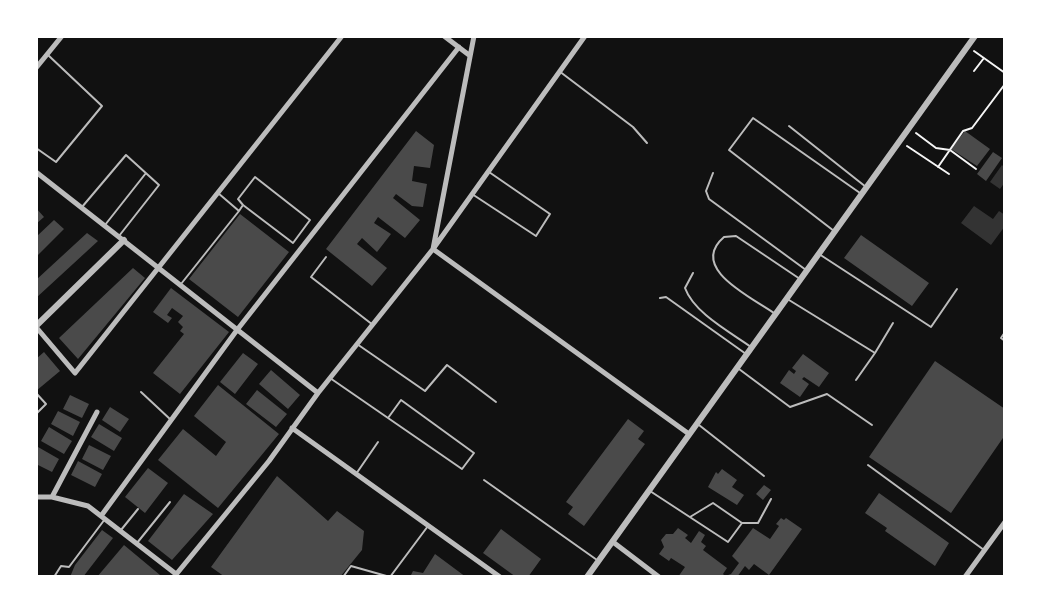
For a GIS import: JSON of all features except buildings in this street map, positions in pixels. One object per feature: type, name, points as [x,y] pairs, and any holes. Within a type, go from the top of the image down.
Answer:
[{"type":"street","points":[[36,68],[62,36]]},
{"type":"street","points":[[121,238],[36,326],[75,373],[342,36]]},
{"type":"street","points":[[444,36],[469,55]]},
{"type":"street","points":[[433,249],[474,36]]},
{"type":"street","points":[[36,497],[52,497],[88,506],[176,576],[269,461],[318,393],[433,249],[585,36]]},
{"type":"street","points":[[587,577],[975,36]]},
{"type":"street","points":[[103,517],[237,330],[459,47]]},
{"type":"street","points":[[36,172],[318,393]]},
{"type":"street","points":[[433,249],[688,434]]},
{"type":"street","points":[[52,497],[97,412]]},
{"type":"street","points":[[292,428],[500,577]]},
{"type":"street","points":[[965,577],[1005,522]]},
{"type":"street","points":[[612,542],[659,577]]},
{"type":"lane","points":[[36,148],[56,162],[102,106],[47,55]]},
{"type":"lane","points":[[559,72],[633,127],[647,143]]},
{"type":"lane","points":[[834,231],[729,150],[753,118],[861,194]]},
{"type":"lane","points":[[789,126],[866,187]]},
{"type":"lane","points":[[82,207],[126,155],[159,185],[121,238]]},
{"type":"lane","points":[[472,194],[536,236],[550,214],[488,171]]},
{"type":"lane","points":[[105,225],[146,173]]},
{"type":"lane","points":[[714,173],[706,191],[709,199],[806,270]]},
{"type":"lane","points":[[255,177],[310,220],[293,243],[243,205],[238,199],[255,177]]},
{"type":"lane","points":[[218,193],[239,211]]},
{"type":"lane","points":[[180,286],[243,205]]},
{"type":"lane","points":[[775,314],[720,274],[711,258],[714,245],[723,237],[736,236],[800,279]]},
{"type":"lane","points":[[818,254],[931,327],[957,289]]},
{"type":"lane","points":[[326,258],[311,277],[373,325]]},
{"type":"lane","points":[[693,273],[685,288],[688,296],[719,324],[751,347]]},
{"type":"lane","points":[[660,298],[666,297],[746,354]]},
{"type":"lane","points":[[786,298],[875,353]]},
{"type":"lane","points":[[856,380],[893,323]]},
{"type":"lane","points":[[1005,332],[1001,338],[1005,341]]},
{"type":"lane","points":[[357,344],[425,392],[447,365],[496,402]]},
{"type":"lane","points":[[736,368],[790,407],[827,394],[872,425]]},
{"type":"lane","points":[[330,378],[388,418],[462,469],[474,453],[401,400],[388,418]]},
{"type":"lane","points":[[141,392],[171,420]]},
{"type":"lane","points":[[36,393],[46,404],[36,414]]},
{"type":"lane","points":[[696,423],[764,476]]},
{"type":"lane","points":[[356,474],[378,442]]},
{"type":"lane","points":[[868,465],[984,550]]},
{"type":"lane","points":[[484,480],[599,561]]},
{"type":"lane","points":[[650,491],[728,542],[742,523]]},
{"type":"lane","points":[[690,517],[712,503],[742,523],[758,523],[771,499]]},
{"type":"lane","points":[[137,543],[170,502]]},
{"type":"lane","points":[[121,530],[138,510]]},
{"type":"lane","points":[[54,577],[61,566],[69,567],[103,517]]},
{"type":"lane","points":[[343,577],[351,566],[391,577],[429,526]]},
{"type":"path","points":[[974,51],[1005,73]]},
{"type":"path","points":[[974,71],[984,58]]},
{"type":"path","points":[[938,167],[963,131],[972,128],[1005,84]]},
{"type":"path","points":[[916,132],[936,148],[950,150],[976,169]]},
{"type":"path","points":[[907,146],[949,174]]},
{"type":"shaded area","points":[[1002,165],[1005,168],[1005,182],[1000,189],[990,182]]},
{"type":"shaded area","points":[[974,206],[993,219],[999,211],[1005,215],[1005,226],[991,245],[961,223]]}]
